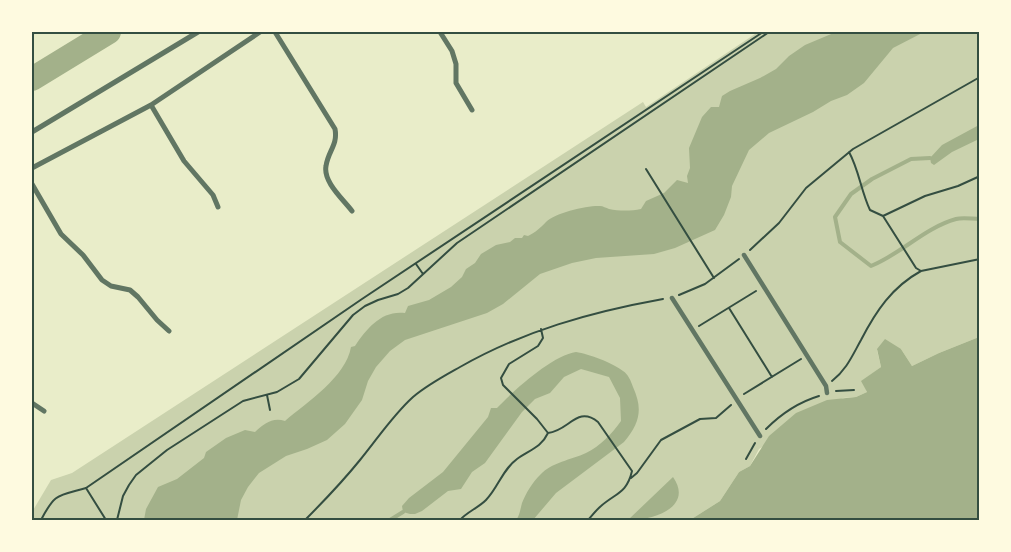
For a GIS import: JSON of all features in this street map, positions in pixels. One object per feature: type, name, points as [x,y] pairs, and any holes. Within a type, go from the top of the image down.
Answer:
[{"type":"street","points":[[32,132],[198,32]]},
{"type":"street","points":[[32,168],[151,105],[260,32]]},
{"type":"street","points":[[275,32],[335,129],[337,138],[326,165],[327,177],[352,211]]},
{"type":"street","points":[[440,32],[452,51],[456,64],[456,83],[472,110]]},
{"type":"street","points":[[151,105],[184,161],[207,188],[218,207]]},
{"type":"street","points":[[32,184],[61,234],[83,255],[102,280],[111,286],[130,290],[169,331]]},
{"type":"street","points":[[744,255],[826,386],[827,393]]},
{"type":"street","points":[[672,298],[760,436]]},
{"type":"street","points":[[32,403],[44,411]]},
{"type":"path","points":[[32,34],[36,32]]},
{"type":"path","points":[[41,520],[50,502],[59,495],[86,488],[362,299],[763,32]]},
{"type":"path","points":[[117,520],[123,496],[136,475],[175,445],[243,401],[288,387],[299,379],[353,315],[365,306],[408,288],[457,243],[769,32]]},
{"type":"path","points":[[305,520],[339,484],[390,421],[414,396],[434,382],[484,354],[541,329],[584,315],[672,298],[705,284],[744,255],[778,223],[806,188],[849,152],[980,77]]},
{"type":"path","points":[[644,111],[646,115]]},
{"type":"path","points":[[849,152],[855,162],[870,210],[883,216],[896,233],[916,268],[921,271]]},
{"type":"path","points":[[646,169],[714,278]]},
{"type":"path","points":[[883,216],[925,196],[958,186],[980,176]]},
{"type":"path","points":[[826,386],[845,370],[878,310],[906,279],[921,271],[980,258]]},
{"type":"path","points":[[416,264],[423,274]]},
{"type":"path","points":[[693,330],[764,287]]},
{"type":"path","points":[[362,299],[365,306]]},
{"type":"path","points":[[729,307],[771,377]]},
{"type":"path","points":[[541,329],[543,338],[537,346],[509,364],[501,378],[502,385],[548,433]]},
{"type":"path","points":[[588,520],[601,506],[620,494],[661,440],[700,419],[716,418],[726,411],[736,399],[807,355]]},
{"type":"path","points":[[746,459],[760,436],[795,406],[827,393],[854,390]]},
{"type":"path","points":[[267,394],[270,410]]},
{"type":"path","points":[[460,520],[488,499],[509,466],[517,458],[541,444],[548,433],[558,431],[576,418],[585,415],[591,416],[598,422],[632,471],[631,478]]},
{"type":"path","points":[[86,488],[106,520]]},
{"type":"shaded area","points":[[758,32],[979,32],[979,337],[912,366],[901,349],[877,350],[881,367],[862,381],[867,392],[856,397],[843,398],[759,449],[750,466],[739,472],[720,501],[690,520],[32,520],[32,512],[51,480],[72,473],[643,102],[646,107]]},
{"type":"shaded area","points":[[836,32],[924,32],[893,48],[864,83],[847,95],[769,133],[749,150],[732,186],[731,197],[724,215],[715,230],[675,248],[654,254],[596,258],[540,274],[503,304],[487,313],[405,340],[390,351],[376,367],[368,381],[362,400],[345,424],[327,440],[286,456],[259,473],[241,500],[237,520],[144,520],[146,509],[158,487],[177,479],[204,458],[206,452],[226,438],[245,430],[255,432],[272,421],[285,421],[334,379],[348,358],[351,347],[355,346],[376,322],[389,314],[405,313],[408,306],[429,300],[451,287],[481,254],[496,245],[510,242],[515,238],[522,238],[524,235],[528,236],[550,219],[564,213],[595,206],[621,210],[641,209],[646,201],[664,193],[677,180],[688,183],[689,148],[702,117],[711,107],[719,107],[722,96],[776,69],[805,45]]},
{"type":"shaded area","points":[[979,125],[979,139],[952,152],[934,165],[931,163],[930,158],[942,145]]},
{"type":"shaded area","points":[[979,337],[979,520],[690,520],[720,501],[739,472],[750,466],[769,436],[796,413],[827,400],[856,397],[867,392],[861,381],[881,367],[877,349],[885,339],[901,349],[912,366]]},
{"type":"shaded area","points":[[576,352],[613,365],[625,372],[629,378],[639,409],[637,422],[624,442],[556,493],[533,520],[516,520],[525,496],[540,475],[556,464],[596,447],[621,421],[620,398],[609,377],[581,369],[564,377],[550,393],[535,399],[522,412],[485,463],[472,472],[461,489],[448,491],[415,514],[403,512],[402,506],[409,498],[443,472],[488,417],[491,408],[497,408],[545,367]]},
{"type":"shaded area","points":[[673,477],[678,488],[675,504],[659,515],[628,520]]},
{"type":"waterway","points":[[32,79],[109,32]]},
{"type":"waterway","points":[[930,158],[911,159],[872,179],[851,194],[835,217],[840,242],[871,266],[944,223],[959,218],[980,219]]},
{"type":"waterway","points":[[390,520],[403,512]]}]
